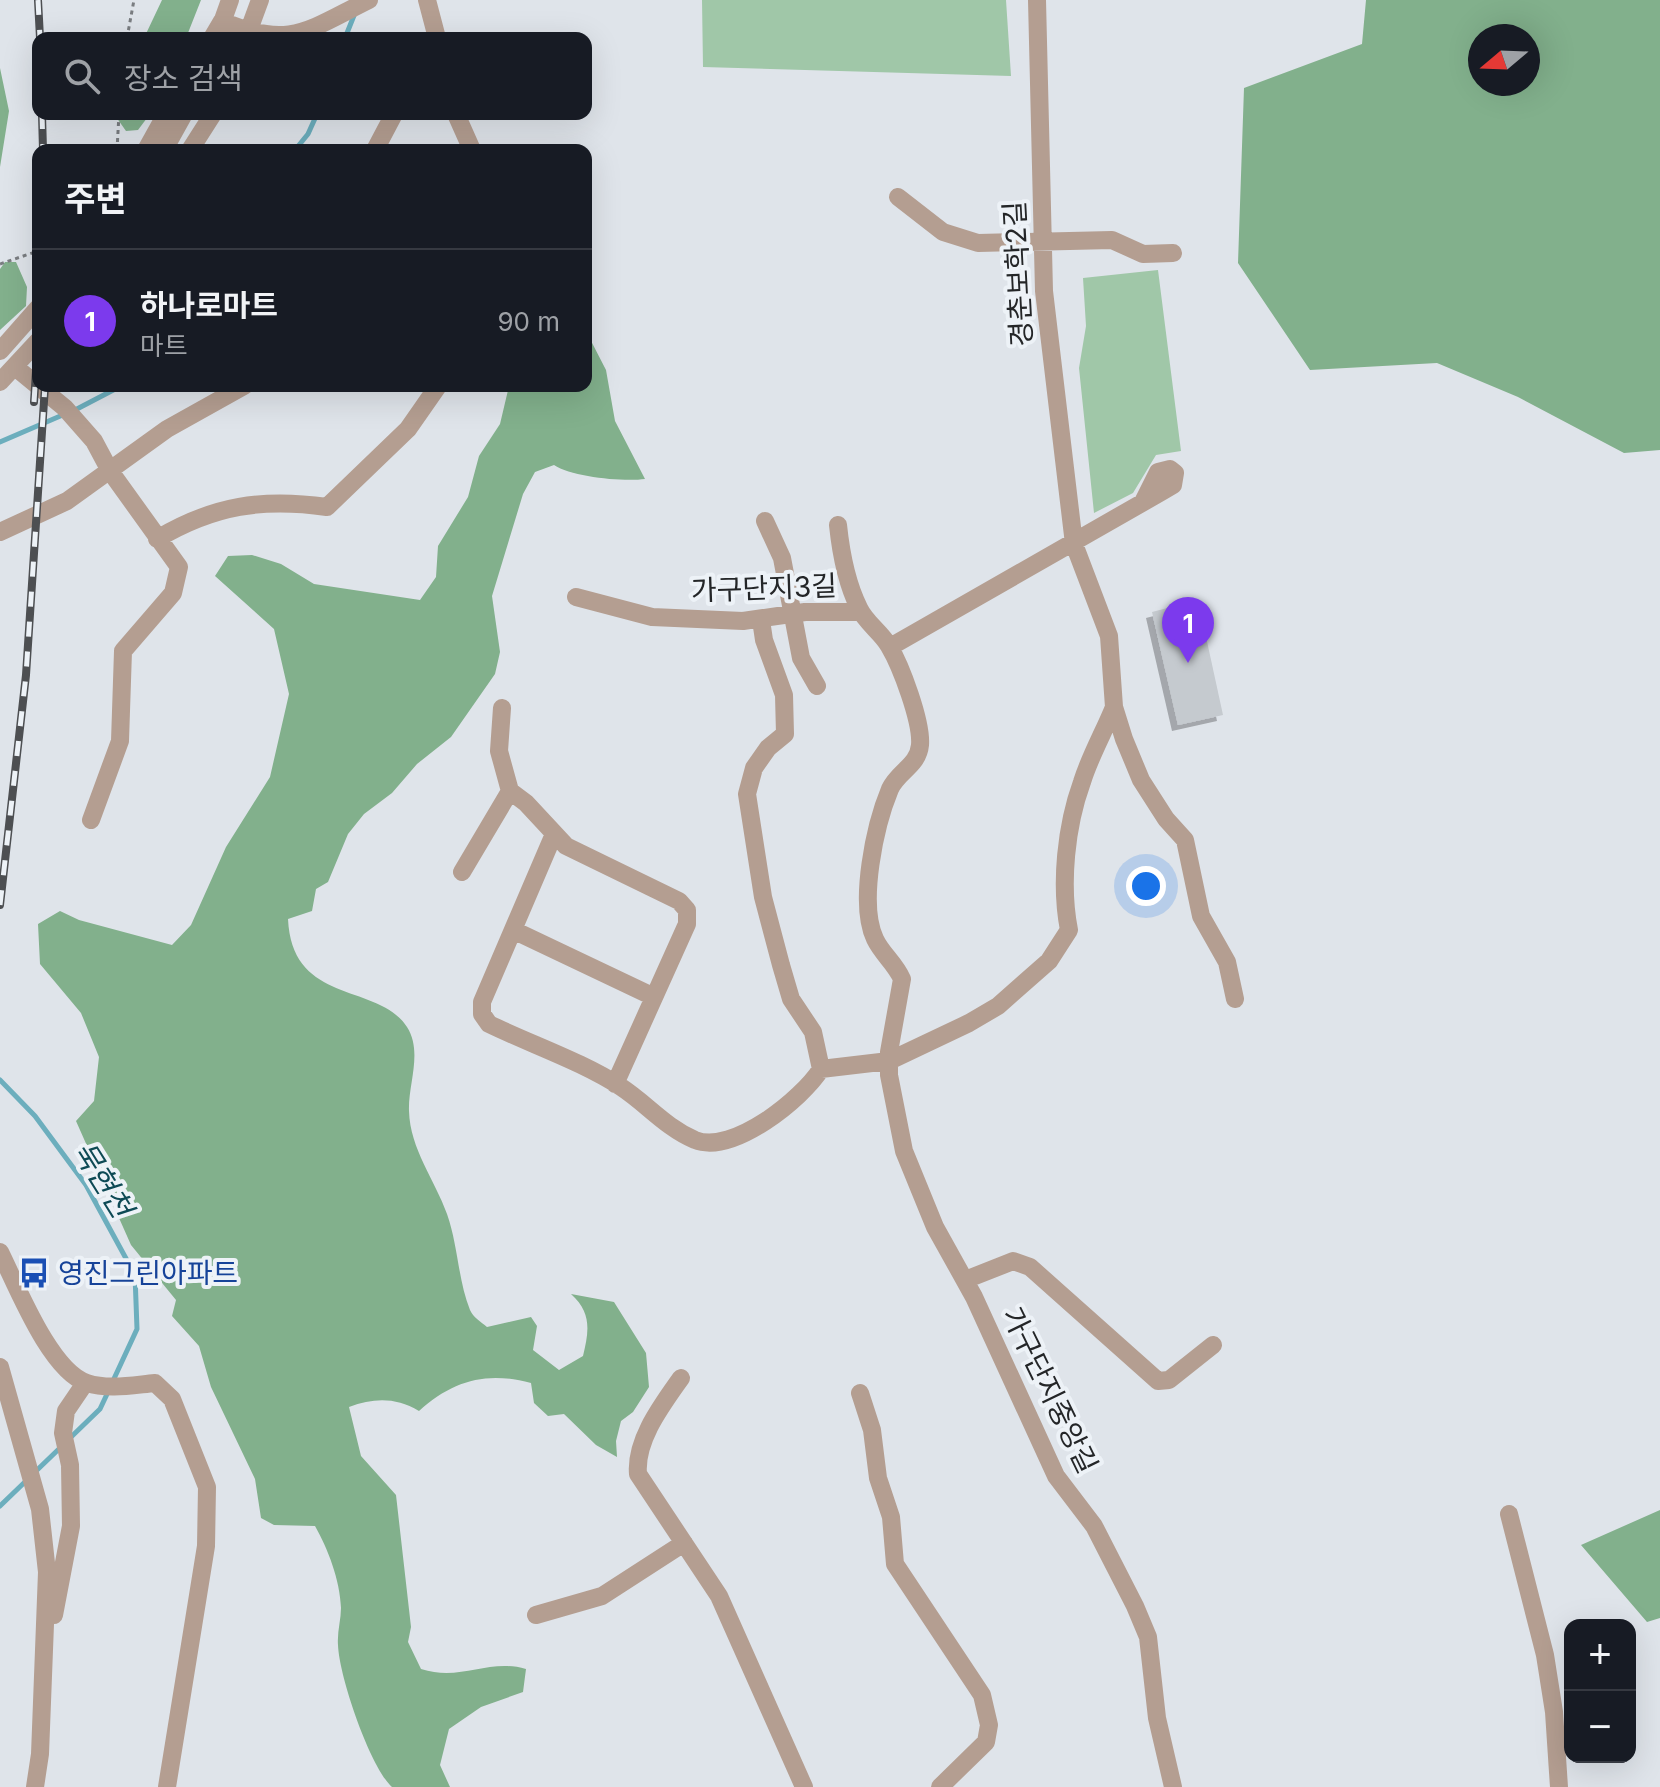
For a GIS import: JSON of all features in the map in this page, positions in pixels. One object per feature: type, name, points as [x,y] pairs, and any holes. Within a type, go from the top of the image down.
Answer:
[{"type":"street","points":[[217,32],[230,0]]},
{"type":"street","points":[[248,32],[260,0]]},
{"type":"street","points":[[305,32],[369,0]]},
{"type":"street","points":[[427,0],[434,32]]},
{"type":"street","name":"경춘보학2길","points":[[1037,0],[1044,291],[1074,544],[1109,636],[1114,707]]},
{"type":"street","points":[[149,144],[163,120]]},
{"type":"street","points":[[167,144],[181,120]]},
{"type":"street","points":[[194,144],[209,120]]},
{"type":"street","points":[[378,144],[391,120]]},
{"type":"street","points":[[459,120],[469,144]]},
{"type":"street","points":[[898,197],[943,232],[978,243],[1112,240],[1143,254],[1173,253]]},
{"type":"street","points":[[0,351],[32,315]]},
{"type":"street","points":[[0,382],[32,348]]},
{"type":"street","points":[[15,367],[32,381]]},
{"type":"street","points":[[45,392],[65,408],[94,441],[110,471],[179,567],[173,593],[123,651],[120,741],[91,820]]},
{"type":"street","points":[[0,532],[67,501],[167,429],[233,392]]},
{"type":"street","points":[[157,539],[191,519],[220,510],[282,500],[327,507],[408,429],[434,392]]},
{"type":"street","points":[[890,647],[1143,502]]},
{"type":"street","points":[[765,521],[782,558],[790,615],[801,658],[817,686]]},
{"type":"street","points":[[838,525],[850,590],[860,612]]},
{"type":"street","name":"가구단지3길","points":[[576,597],[652,617],[761,620],[790,615],[860,612]]},
{"type":"street","name":"가구단지중앙길","points":[[860,612],[890,647],[913,707],[921,743],[916,761],[891,786],[875,840],[868,899],[868,918],[874,938],[902,979],[889,1061],[904,1151],[935,1227],[965,1280],[1056,1476],[1094,1526],[1143,1627],[1173,1787]]},
{"type":"street","points":[[554,834],[482,1002],[482,1014],[489,1024],[615,1084],[655,1118],[698,1141],[724,1141],[747,1133],[813,1081],[821,1069],[813,1032],[791,999],[781,965],[747,794],[754,768],[768,748],[785,734],[784,695],[761,620]]},
{"type":"street","points":[[1114,707],[1141,780],[1166,819],[1185,840],[1201,916],[1227,962],[1235,999]]},
{"type":"street","points":[[821,1069],[889,1061],[998,1006],[1049,961],[1069,930],[1064,903],[1070,825],[1082,781],[1114,707]]},
{"type":"street","points":[[502,708],[499,751],[510,791],[526,803],[554,834],[590,860],[679,901],[687,910],[687,924],[615,1084]]},
{"type":"street","points":[[462,872],[510,791]]},
{"type":"street","points":[[513,930],[654,997]]},
{"type":"street","points":[[0,1252],[31,1317],[69,1373],[92,1384],[155,1383],[172,1399],[207,1487],[206,1546],[167,1787]]},
{"type":"street","points":[[965,1280],[1013,1261],[1030,1267],[1158,1381],[1169,1380],[1213,1345]]},
{"type":"street","points":[[0,1367],[40,1509],[47,1572],[40,1754],[35,1787]]},
{"type":"street","points":[[681,1378],[661,1405],[637,1460],[638,1474],[719,1596],[804,1787]]},
{"type":"street","points":[[44,1655],[64,1574],[71,1526],[70,1465],[63,1433],[66,1411],[92,1384]]},
{"type":"street","points":[[860,1393],[872,1430],[878,1478],[891,1517],[895,1564],[982,1695],[989,1725],[986,1742],[940,1787]]},
{"type":"street","points":[[0,1439],[20,1437]]},
{"type":"street","points":[[1509,1514],[1545,1655],[1554,1712],[1559,1787]]},
{"type":"street","points":[[536,1615],[602,1596],[684,1543]]},
{"type":"path","points":[[128,32],[134,0]]},
{"type":"path","points":[[117,144],[119,120]]},
{"type":"path","points":[[0,264],[32,253]]},
{"type":"green space","points":[[162,0],[201,0],[188,32],[147,32]]},
{"type":"green space","points":[[702,0],[1006,0],[1011,76],[703,67]]},
{"type":"green space","points":[[1366,0],[1660,0],[1660,450],[1624,453],[1518,397],[1437,363],[1310,370],[1238,263],[1244,88],[1362,44]]},
{"type":"green space","points":[[0,68],[9,111],[0,167]]},
{"type":"green space","points":[[118,120],[146,120],[138,130],[126,131]]},
{"type":"green space","points":[[5,262],[16,262],[27,287],[26,306],[0,330],[0,269]]},
{"type":"green space","points":[[1158,270],[1181,451],[1156,455],[1133,493],[1094,513],[1079,368],[1086,326],[1083,278]]},
{"type":"green space","points":[[592,343],[606,370],[615,421],[645,479],[598,478],[554,465],[535,472],[523,494],[492,596],[500,652],[495,674],[451,737],[417,764],[392,793],[364,814],[348,834],[328,882],[316,889],[312,911],[288,919],[293,947],[304,966],[320,980],[394,1013],[412,1037],[414,1057],[409,1101],[410,1125],[418,1151],[447,1214],[463,1287],[473,1315],[487,1327],[531,1317],[537,1326],[533,1350],[559,1370],[583,1356],[587,1338],[586,1315],[571,1294],[614,1302],[646,1353],[649,1387],[633,1412],[621,1421],[616,1441],[617,1457],[596,1445],[564,1414],[548,1416],[534,1403],[531,1383],[515,1379],[485,1378],[458,1385],[419,1411],[384,1400],[349,1407],[361,1456],[396,1495],[411,1627],[408,1642],[421,1669],[449,1673],[499,1666],[526,1669],[523,1692],[481,1707],[449,1729],[440,1765],[450,1787],[392,1787],[374,1761],[344,1677],[338,1645],[341,1613],[336,1576],[315,1526],[274,1525],[261,1518],[255,1479],[211,1387],[199,1346],[172,1316],[176,1300],[131,1245],[76,1121],[94,1101],[99,1057],[81,1013],[40,964],[38,924],[60,911],[79,920],[172,945],[191,925],[226,847],[270,777],[289,694],[274,629],[215,576],[228,556],[252,555],[281,564],[314,584],[420,600],[436,577],[438,546],[468,497],[479,456],[500,424],[508,392],[592,392]]},
{"type":"green space","points":[[1660,1510],[1660,1618],[1647,1622],[1581,1545]]},
{"type":"building","points":[[1198,600],[1223,715],[1178,725],[1152,612]]},
{"type":"waterway","name":"묵현천","points":[[347,32],[355,13]]},
{"type":"waterway","name":"묵현천","points":[[300,144],[314,120]]},
{"type":"waterway","name":"묵현천","points":[[75,410],[110,392]]},
{"type":"waterway","name":"묵현천","points":[[0,442],[65,414]]},
{"type":"waterway","name":"묵현천","points":[[0,1080],[35,1116],[86,1185],[135,1275],[137,1329],[112,1383]]},
{"type":"waterway","name":"묵현천","points":[[69,1439],[100,1409],[108,1392]]},
{"type":"waterway","name":"묵현천","points":[[35,1472],[62,1446]]},
{"type":"waterway","name":"묵현천","points":[[0,1506],[28,1479]]},
{"type":"railway","points":[[38,0],[40,32]]},
{"type":"railway","points":[[42,120],[43,144]]},
{"type":"railway","points":[[34,402],[35,392]]},
{"type":"railway","points":[[0,905],[26,675],[45,392]]},
{"type":"place","name":"하나로마트","points":[[1188,663]]},
{"type":"place","name":"영진그린아파트","points":[[34,1273]]}]
